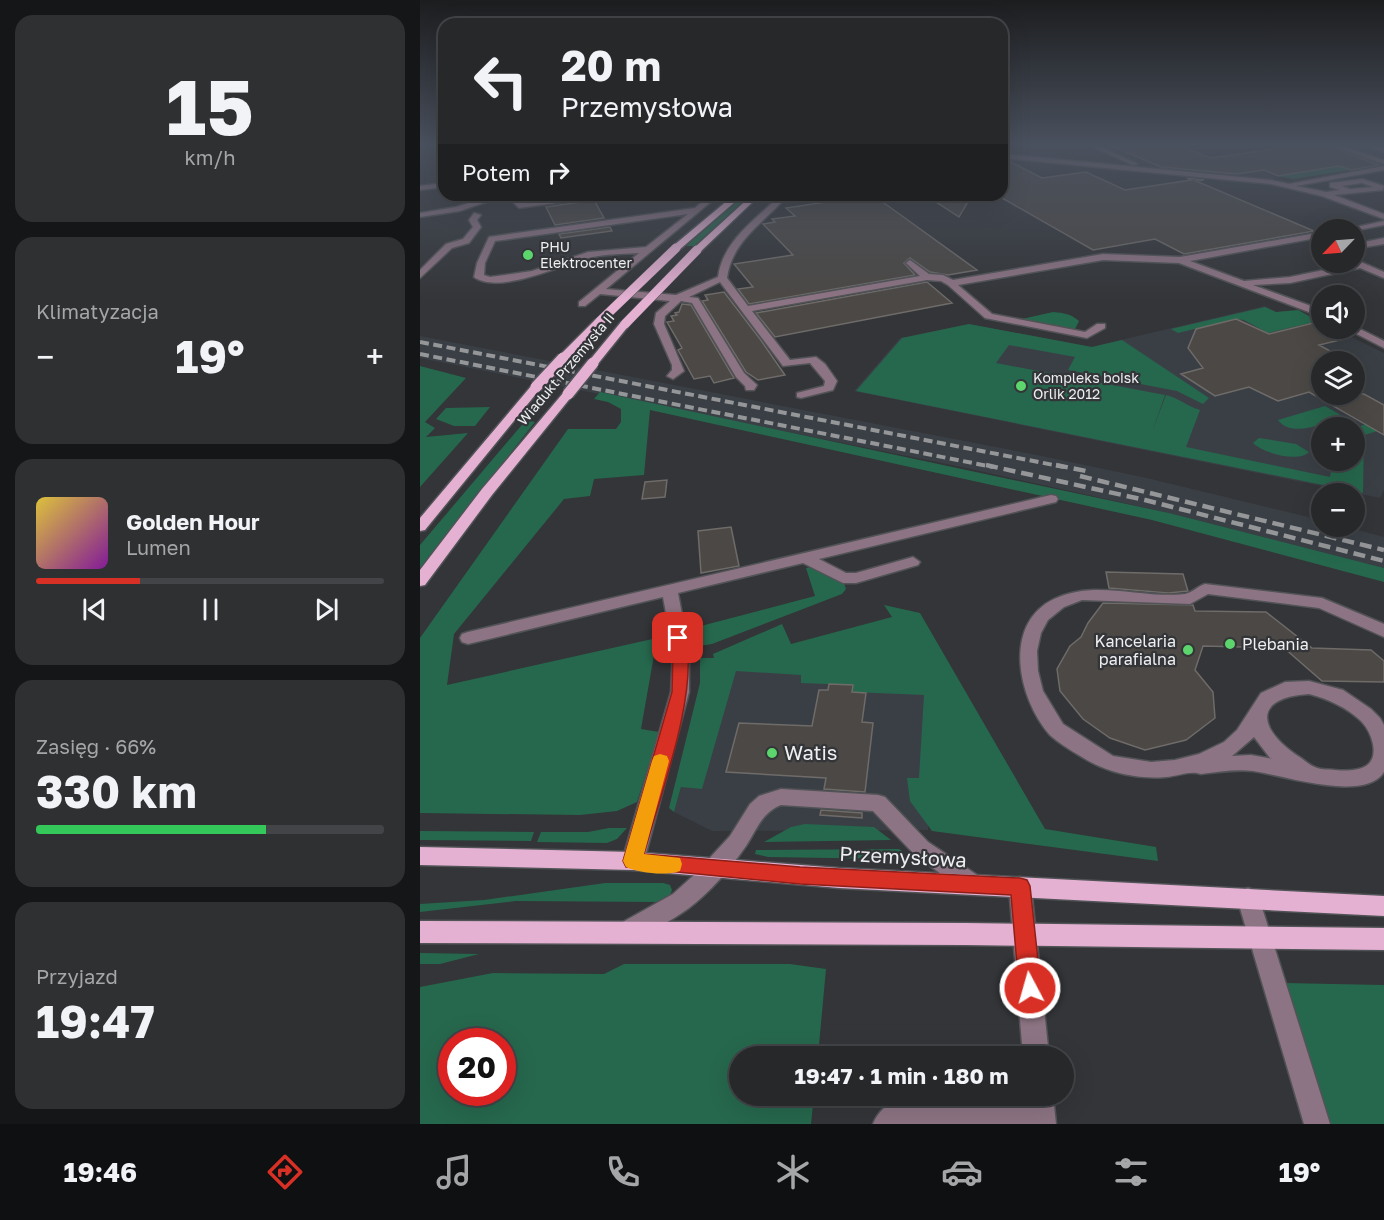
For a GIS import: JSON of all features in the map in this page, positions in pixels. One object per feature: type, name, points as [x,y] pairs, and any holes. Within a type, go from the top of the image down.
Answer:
[{"type":"main road","name":"Wiadukt Przemysła II","points":[[420,527],[563,357],[676,248],[732,201]]},
{"type":"main road","name":"Wiadukt Przemysła II","points":[[420,581],[487,492],[625,324],[697,250],[750,201]]},
{"type":"main road","name":"Przemysłowa","points":[[420,856],[633,861],[828,877],[1384,906]]},
{"type":"main road","points":[[420,932],[1384,939]]},
{"type":"street","points":[[1331,196],[1384,216]]},
{"type":"street","points":[[420,215],[485,201]]},
{"type":"street","points":[[518,203],[519,206],[556,201]]},
{"type":"street","points":[[582,304],[601,291],[707,201]]},
{"type":"street","points":[[777,201],[742,233],[722,271],[722,278],[787,364],[812,359],[821,366],[831,381],[828,388],[801,395]]},
{"type":"street","points":[[420,275],[449,246],[466,241],[477,227],[472,220],[482,212],[479,203]]},
{"type":"street","points":[[651,249],[588,255],[534,274],[490,280],[479,277],[481,263],[492,239],[696,210]]},
{"type":"street","points":[[420,215],[477,215]]},
{"type":"street","points":[[1365,226],[1384,223]]},
{"type":"street","points":[[951,283],[1103,257],[1180,260],[1311,236]]},
{"type":"street","points":[[1365,245],[1384,241]]},
{"type":"street","points":[[1180,260],[1311,310]]},
{"type":"street","points":[[910,263],[927,277]]},
{"type":"street","points":[[1365,267],[1384,275]]},
{"type":"street","points":[[1241,282],[1290,280],[1320,273]]},
{"type":"street","points":[[747,309],[927,277],[943,278],[951,283],[989,316],[1087,335],[1101,326]]},
{"type":"street","points":[[673,376],[678,371],[677,365],[658,320],[680,297],[722,278]]},
{"type":"street","points":[[601,291],[696,300],[740,375],[751,385],[750,388]]},
{"type":"street","points":[[1365,336],[1384,345]]},
{"type":"street","points":[[468,638],[1051,499]]},
{"type":"street","points":[[806,558],[843,578],[856,578],[913,562]]},
{"type":"street","points":[[1182,768],[1234,746],[1245,737],[1256,718],[1259,705],[1267,695],[1281,689],[1298,686],[1317,688],[1355,705],[1370,718],[1380,732],[1384,747],[1381,762],[1370,772],[1354,779],[1333,779],[1250,763],[1182,768],[1137,768],[1106,761],[1057,730],[1032,690],[1026,652],[1036,623],[1052,607],[1068,598],[1081,595],[1190,599],[1205,589],[1322,603],[1384,631]]},
{"type":"street","points":[[633,861],[680,692],[681,651],[670,591]]},
{"type":"street","points":[[1256,718],[1260,734],[1272,750],[1289,764],[1310,774]]},
{"type":"street","points":[[621,935],[681,901],[702,882],[736,842],[757,810],[766,802],[781,797],[878,803],[921,848],[972,884]]},
{"type":"street","points":[[1020,886],[1035,1046]]},
{"type":"street","points":[[1248,898],[1317,1124]]},
{"type":"street","points":[[886,1124],[901,1111],[1043,1123],[1041,1106]]},
{"type":"shaded area","points":[[1265,306],[1276,312],[1298,310],[1311,317],[1311,339],[1355,339],[1384,353],[1384,490],[1380,498],[1365,495],[1365,483],[1311,484],[854,391],[900,338],[969,324],[1091,347]]},
{"type":"shaded area","points":[[420,336],[1147,478],[1311,518],[1311,537],[1365,537],[1365,532],[1384,537],[1384,568],[1169,513],[957,466],[420,358]]},
{"type":"shaded area","points":[[738,668],[932,680],[928,830],[712,831],[674,812],[713,681]]},
{"type":"green space","points":[[738,201],[743,201],[694,246],[686,246]]},
{"type":"green space","points":[[1265,307],[1276,312],[1298,310],[1311,317],[1311,323],[1268,333],[1244,320],[1235,319],[1178,333],[1171,329]]},
{"type":"green space","points":[[1053,312],[1067,314],[1079,321],[1075,329],[1022,319]]},
{"type":"green space","points":[[969,324],[1092,347],[1122,340],[1209,398],[1203,404],[1177,391],[1068,370],[1075,357],[1009,345],[996,363],[1165,395],[1152,432],[1166,395],[1200,410],[1186,447],[1330,477],[1331,471],[1363,471],[1363,483],[1313,483],[856,391],[902,338]]},
{"type":"green space","points":[[420,366],[466,378],[425,422],[435,428],[426,437],[468,433],[420,487]]},
{"type":"green space","points":[[600,392],[1169,513],[1384,568],[1384,582],[1152,520],[650,410],[644,475],[594,479],[590,496],[564,499],[454,634],[447,685],[657,638],[641,729],[659,732],[637,802],[617,811],[580,815],[420,813],[420,638],[568,429],[616,429],[621,422],[621,409],[608,402],[594,399]]},
{"type":"green space","points":[[1325,406],[1344,417],[1311,417],[1311,427],[1300,429],[1284,426],[1278,420]]},
{"type":"green space","points":[[490,407],[475,426],[454,426],[436,419],[446,408]]},
{"type":"green space","points":[[526,420],[535,422],[420,568],[420,545]]},
{"type":"green space","points":[[1372,422],[1384,429],[1365,435],[1365,424]]},
{"type":"green space","points":[[1259,438],[1296,444],[1309,452],[1297,457],[1272,453],[1253,443]]},
{"type":"green space","points":[[811,567],[844,583],[846,589],[842,594],[712,644],[699,646],[697,627],[815,596],[806,568]]},
{"type":"green space","points":[[884,605],[920,613],[1045,829],[1156,847],[1158,861],[932,831],[910,801],[907,778],[919,778],[924,695],[852,692],[853,685],[801,683],[801,675],[736,671],[702,789],[681,787],[674,812],[669,808],[700,683],[700,658],[714,658],[713,654],[782,624],[791,644],[892,617]]},
{"type":"green space","points":[[805,824],[874,827],[891,840],[764,842],[791,827]]},
{"type":"green space","points":[[609,828],[627,828],[617,839],[607,843],[537,842],[541,832],[588,832]]},
{"type":"green space","points":[[420,831],[534,832],[531,841],[420,840]]},
{"type":"green space","points":[[899,849],[902,851],[901,857],[895,859],[768,857],[755,854],[756,850]]},
{"type":"green space","points":[[605,883],[663,883],[670,885],[672,890],[670,895],[658,902],[516,901],[420,912],[420,904],[484,900]]},
{"type":"green space","points":[[420,953],[479,954],[440,964],[420,964]]},
{"type":"green space","points":[[624,964],[790,964],[826,969],[819,1046],[729,1046],[729,1106],[813,1106],[811,1124],[420,1124],[420,987],[493,973],[604,974]]},
{"type":"green space","points":[[1283,983],[1384,985],[1384,1124],[1326,1124]]},
{"type":"building","points":[[1008,196],[1232,196],[1311,230],[1184,254],[1155,239],[1093,250],[1007,201]]},
{"type":"building","points":[[595,201],[604,218],[555,225],[546,207]]},
{"type":"building","points":[[833,201],[881,201],[977,270],[948,275],[930,272],[910,258],[904,263],[915,275],[749,304],[738,289],[753,287],[734,264],[793,255],[763,224],[775,222],[772,219],[795,216],[786,208]]},
{"type":"building","points":[[934,201],[968,201],[959,217]]},
{"type":"building","points":[[610,227],[612,231],[561,238],[559,234]]},
{"type":"building","points":[[927,282],[952,303],[775,337],[756,313]]},
{"type":"building","points":[[724,292],[785,375],[758,380],[746,372],[702,301],[708,300],[705,295]]},
{"type":"building","points":[[682,304],[691,305],[734,378],[714,383],[710,376],[694,379],[678,350],[682,348],[667,322],[674,321],[671,316],[677,315],[675,313],[679,312]]},
{"type":"building","points":[[1236,319],[1269,334],[1311,324],[1311,339],[1344,339],[1319,345],[1330,351],[1311,351],[1311,393],[1278,401],[1249,387],[1215,396],[1181,374],[1203,368],[1188,348],[1196,329]]},
{"type":"building","points":[[1365,395],[1384,405],[1384,435],[1365,424],[1365,417],[1353,417],[1332,405],[1365,405]]},
{"type":"building","points":[[667,480],[665,497],[642,499],[645,482]]},
{"type":"building","points":[[731,527],[739,566],[701,573],[698,531]]},
{"type":"building","points":[[1106,572],[1183,574],[1188,591],[1168,593],[1109,588]]},
{"type":"building","points":[[1103,603],[1193,605],[1195,611],[1266,612],[1312,648],[1371,650],[1384,661],[1384,682],[1322,681],[1284,648],[1203,646],[1195,670],[1213,692],[1215,718],[1186,740],[1145,750],[1110,738],[1083,719],[1060,691],[1057,669],[1070,646],[1081,637]]},
{"type":"building","points":[[829,684],[853,685],[852,692],[866,693],[862,722],[873,723],[865,792],[824,789],[826,778],[726,772],[739,723],[812,726],[819,690],[828,690]]},
{"type":"building","points":[[821,810],[862,813],[862,818],[820,815]]},
{"type":"railway","points":[[420,342],[1064,467]]},
{"type":"railway","points":[[420,354],[993,467]]},
{"type":"railway","points":[[986,465],[1145,500],[1384,561]]},
{"type":"railway","points":[[1056,465],[1091,472]]},
{"type":"railway","points":[[1080,476],[1384,550]]},
{"type":"slow traffic","points":[[660,761],[633,861],[673,864]]},
{"type":"place","name":"PHU Elektrocenter","points":[[528,255]]},
{"type":"place","name":"Kompleks boisk Orlik 2012","points":[[1021,386]]},
{"type":"place","name":"Plebania","points":[[1230,644]]},
{"type":"place","name":"Kancelaria parafialna","points":[[1188,650]]},
{"type":"place","name":"Watis","points":[[772,753]]},
{"type":"route","points":[[678,638],[681,651],[680,692],[633,861],[800,876],[1020,886],[1030,988]]}]
